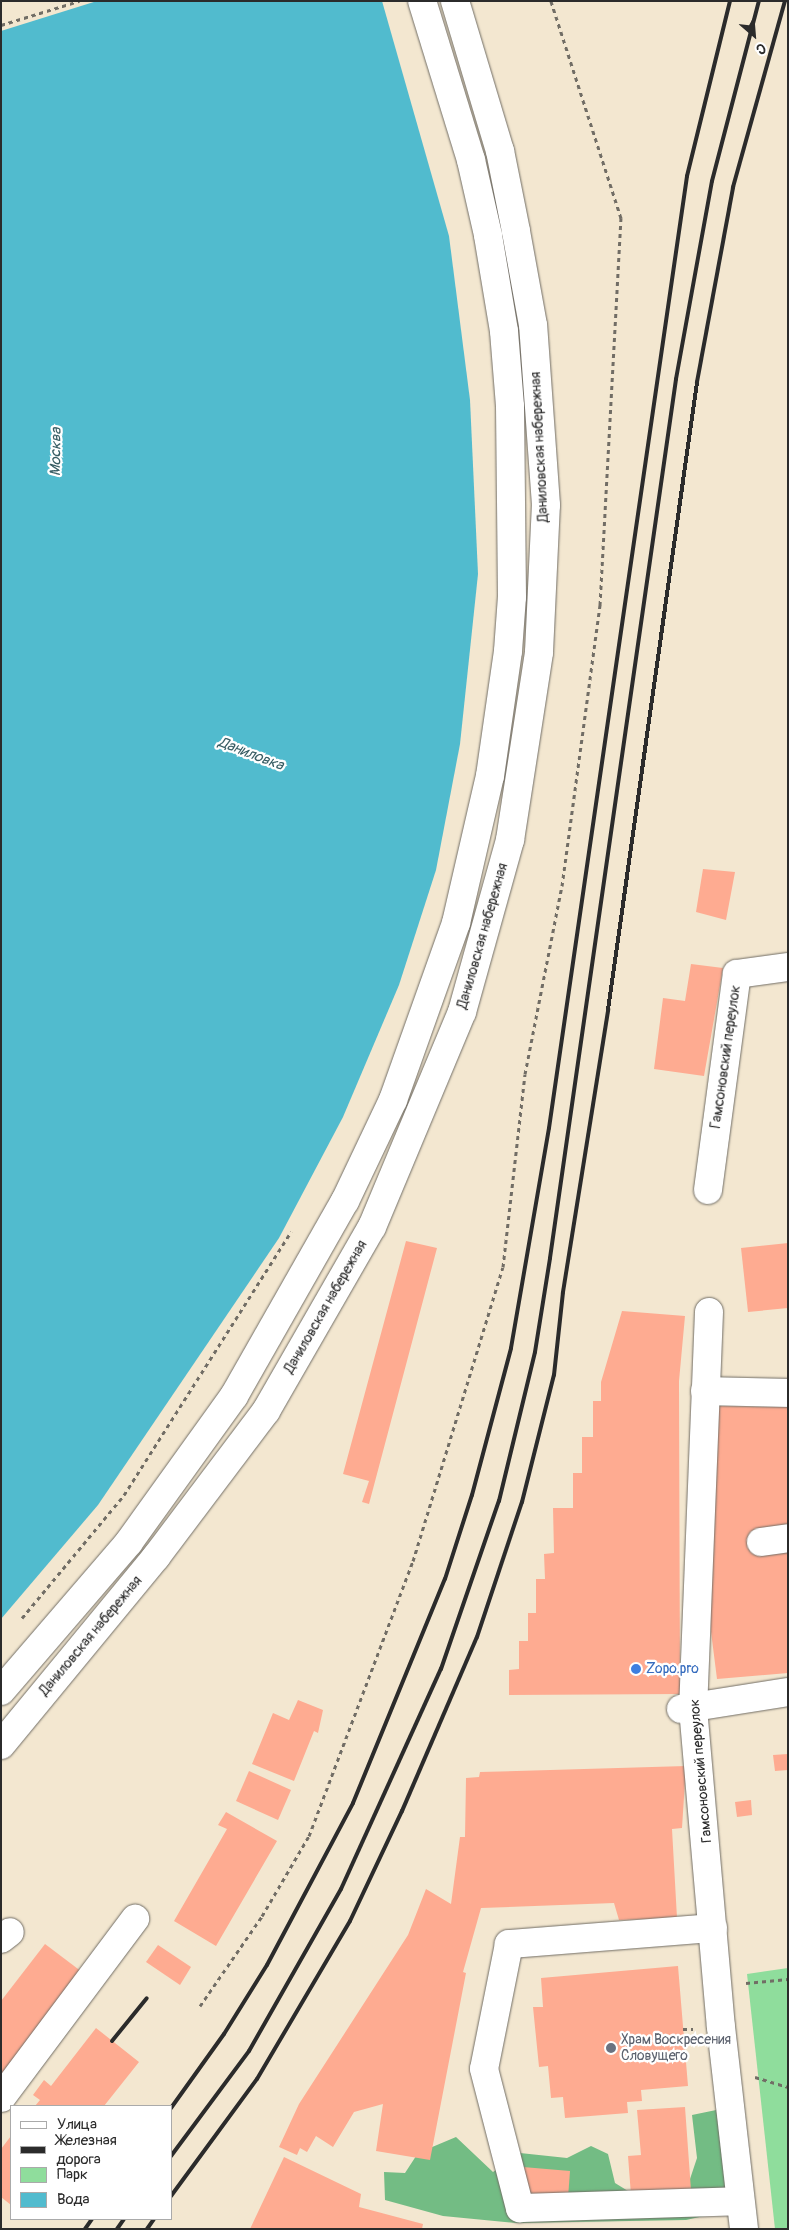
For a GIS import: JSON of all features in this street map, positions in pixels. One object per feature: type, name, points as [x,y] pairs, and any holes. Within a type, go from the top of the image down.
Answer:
[{"type":"main road","name":"Даниловская набережная","points":[[1,1691],[129,1542],[234,1396],[344,1201],[394,1100],[456,922],[490,776],[508,651],[512,596],[510,406],[504,331],[488,235],[471,160],[422,1]]},
{"type":"main road","name":"Даниловская набережная","points":[[1,1744],[156,1557],[266,1410],[372,1226],[462,1012],[510,840],[539,652],[546,505],[533,325],[500,152],[455,1]]},
{"type":"main road","name":"Гамсоновский переулок","points":[[708,1190],[737,974],[788,967]]},
{"type":"main road","name":"Гамсоновский переулок","points":[[708,1312],[687,1708],[718,1828],[712,1928],[739,2201],[744,2229]]},
{"type":"main road","points":[[705,1391],[788,1393]]},
{"type":"main road","points":[[761,1542],[788,1538]]},
{"type":"main road","points":[[687,1708],[788,1692]]},
{"type":"main road","points":[[1,2098],[135,1919]]},
{"type":"main road","points":[[712,1928],[509,1944],[484,2069],[520,2208],[739,2201]]},
{"type":"path","points":[[1,25],[79,1]]},
{"type":"path","points":[[200,2006],[262,1916],[309,1836],[413,1561],[503,1266],[524,1074],[562,886],[600,605],[621,218],[551,1]]},
{"type":"path","points":[[20,1621],[124,1495],[295,1226]]},
{"type":"path","points":[[747,1983],[788,1979]]},
{"type":"path","points":[[684,2029],[690,2029]]},
{"type":"path","points":[[750,2076],[788,2087]]},
{"type":"green space","points":[[788,1968],[788,2229],[775,2229],[747,1974]]},
{"type":"green space","points":[[721,2109],[730,2191],[704,2216],[686,2220],[516,2223],[443,2216],[385,2200],[384,2172],[405,2173],[418,2153],[456,2137],[493,2172],[520,2153],[567,2158],[591,2146],[608,2154],[615,2183],[641,2199],[688,2185],[697,2158],[692,2115]]},
{"type":"water","points":[[1,1],[382,1],[449,236],[470,400],[478,574],[460,744],[436,870],[399,985],[343,1117],[279,1238],[98,1505],[1,1619]]},
{"type":"pier","points":[[1,1],[97,1],[1,31]]},
{"type":"building","points":[[703,869],[735,872],[726,920],[696,912]]},
{"type":"building","points":[[691,964],[723,968],[704,1076],[654,1069],[663,998],[685,1001]]},
{"type":"building","points":[[406,1241],[437,1248],[369,1504],[362,1502],[369,1481],[343,1474]]},
{"type":"building","points":[[788,1243],[788,1308],[748,1312],[741,1248]]},
{"type":"building","points":[[622,1311],[685,1316],[679,1381],[680,1694],[509,1695],[509,1670],[519,1669],[519,1641],[528,1641],[528,1613],[536,1613],[536,1579],[545,1579],[544,1554],[554,1553],[553,1508],[573,1508],[573,1473],[582,1473],[582,1437],[593,1437],[593,1401],[601,1401],[601,1382]]},
{"type":"building","points":[[719,1406],[788,1407],[788,1526],[757,1529],[758,1552],[788,1550],[788,1673],[717,1679],[707,1600]]},
{"type":"building","points":[[298,1700],[323,1710],[318,1733],[314,1731],[294,1781],[252,1764],[273,1713],[289,1720]]},
{"type":"building","points":[[788,1754],[788,1770],[775,1771],[773,1755]]},
{"type":"building","points":[[686,1766],[682,1828],[672,1829],[677,1918],[619,1920],[614,1903],[481,1908],[463,1972],[466,1973],[430,2160],[376,2151],[383,2104],[354,2112],[333,2147],[316,2136],[307,2152],[300,2148],[297,2155],[279,2147],[299,2104],[408,1935],[426,1889],[451,1904],[460,1837],[465,1837],[466,1778],[479,1777],[480,1772]]},
{"type":"building","points":[[249,1771],[291,1790],[278,1820],[236,1801]]},
{"type":"building","points":[[751,1800],[752,1815],[737,1817],[735,1802]]},
{"type":"building","points":[[226,1812],[277,1841],[216,1946],[174,1921],[227,1829],[218,1825]]},
{"type":"building","points":[[45,1944],[90,1978],[1,2095],[1,2001]]},
{"type":"building","points":[[158,1945],[191,1967],[180,1985],[146,1962]]},
{"type":"building","name":"Храм Воскресения Словущего","points":[[678,1966],[688,2086],[641,2090],[642,2101],[627,2102],[628,2113],[565,2118],[563,2097],[551,2098],[548,2066],[539,2067],[533,2007],[543,2007],[541,1978]]},
{"type":"building","points":[[96,2028],[139,2062],[105,2105],[36,2105],[40,2100],[33,2095],[44,2080],[51,2086]]},
{"type":"building","points":[[685,2107],[691,2190],[631,2195],[628,2156],[641,2155],[637,2110]]},
{"type":"building","points":[[10,2137],[10,2204],[1,2197],[1,2149]]},
{"type":"building","points":[[284,2157],[361,2194],[359,2207],[423,2224],[422,2229],[250,2229]]},
{"type":"building","points":[[523,2167],[570,2171],[568,2198],[521,2194]]},
{"type":"railway","points":[[172,2107],[224,2034],[267,1965],[353,1803],[445,1579],[472,1495],[511,1348],[549,1128],[687,176],[730,1]]},
{"type":"railway","points":[[172,2155],[249,2051],[341,1889],[441,1669],[499,1501],[535,1352],[550,1258],[676,379],[712,181],[759,1]]},
{"type":"railway","points":[[172,2195],[257,2079],[350,1921],[402,1811],[477,1637],[522,1502],[554,1375],[563,1292],[608,1010],[697,382],[733,187],[785,1]]},
{"type":"railway","points":[[112,2041],[147,1998]]},
{"type":"railway","points":[[85,2229],[91,2220]]},
{"type":"railway","points":[[117,2229],[123,2220]]},
{"type":"railway","points":[[147,2229],[153,2220]]},
{"type":"place","name":"Zopo.pro","points":[[636,1669]]},
{"type":"place","name":"Храм Воскресения Словущего","points":[[611,2048]]},
{"type":"water label","name":"Москва","points":[[56,452]]},
{"type":"water label","name":"Даниловка","points":[[251,754]]}]
